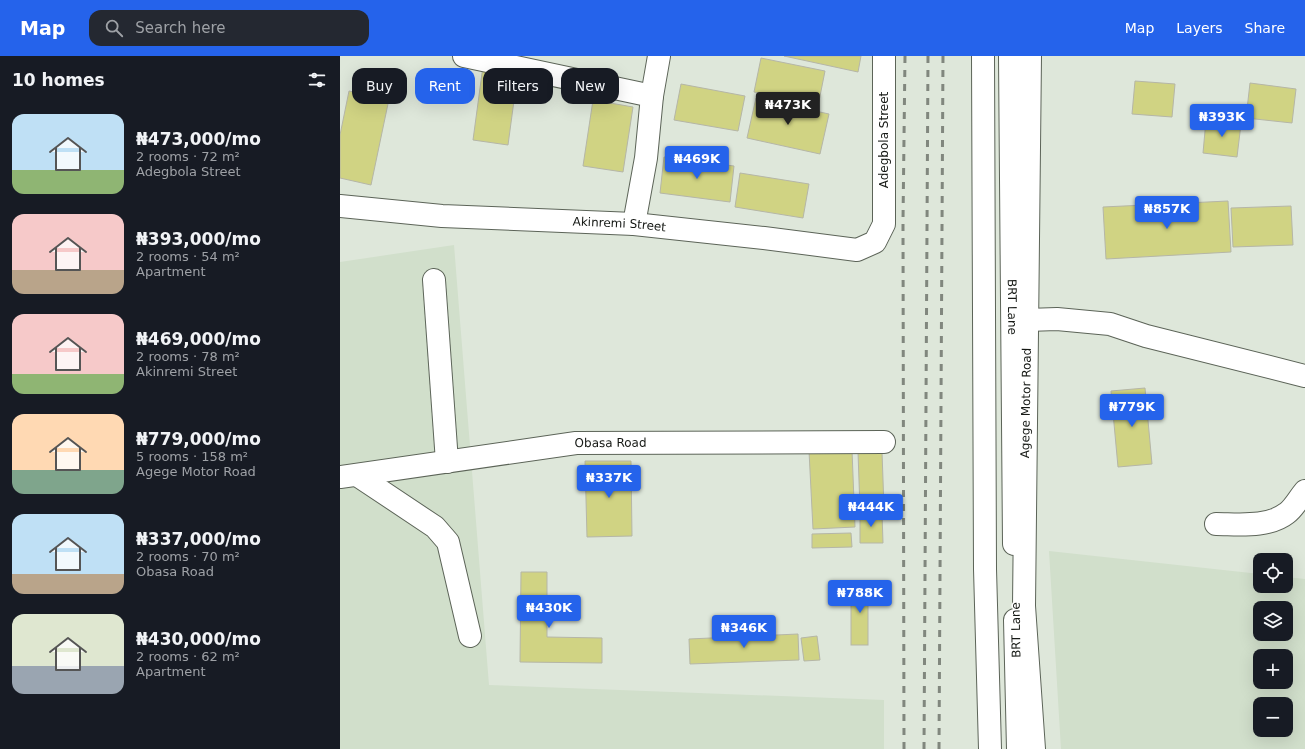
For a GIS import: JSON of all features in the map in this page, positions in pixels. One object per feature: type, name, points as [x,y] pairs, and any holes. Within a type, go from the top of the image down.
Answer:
[{"type":"main road","points":[[464,56],[652,96]]},
{"type":"main road","points":[[634,224],[646,158],[652,96],[659,56]]},
{"type":"main road","name":"Adegbola Street","points":[[884,56],[884,224]]},
{"type":"main road","points":[[983,56],[986,568],[990,749]]},
{"type":"main road","name":"BRT Lane","points":[[1010,56],[1015,601],[1018,749]]},
{"type":"main road","name":"Agege Motor Road","points":[[1030,56],[1024,606],[1034,749]]},
{"type":"main road","name":"Akinremi Street","points":[[340,206],[442,216],[634,224],[857,250],[875,242],[884,224]]},
{"type":"main road","points":[[434,280],[446,462]]},
{"type":"main road","points":[[1027,320],[1057,319],[1110,324],[1146,336],[1305,376]]},
{"type":"main road","name":"Obasa Road","points":[[349,476],[576,443],[884,442]]},
{"type":"main road","points":[[349,476],[435,527],[448,542],[470,636]]},
{"type":"main road","points":[[1216,524],[1270,522],[1287,513],[1305,491]]},
{"type":"shaded area","points":[[454,245],[489,685],[884,700],[884,749],[340,749],[340,262]]},
{"type":"shaded area","points":[[1049,551],[1253,573],[1253,593],[1293,593],[1293,578],[1305,579],[1305,749],[1061,749]]},
{"type":"building","points":[[784,56],[861,56],[858,72]]},
{"type":"building","points":[[761,58],[825,71],[818,106],[754,92]]},
{"type":"building","points":[[483,66],[497,68],[483,68],[483,104],[514,104],[508,145],[473,140]]},
{"type":"building","points":[[1135,81],[1175,84],[1172,117],[1132,114]]},
{"type":"building","points":[[1250,83],[1296,89],[1292,123],[1246,118]]},
{"type":"building","points":[[681,84],[745,96],[738,131],[674,120]]},
{"type":"building","points":[[349,91],[352,92],[352,104],[388,104],[371,185],[340,178],[340,135]]},
{"type":"building","points":[[756,98],[829,114],[820,154],[747,138]]},
{"type":"building","points":[[592,104],[616,104],[633,107],[623,172],[583,166]]},
{"type":"building","points":[[1206,120],[1241,124],[1237,157],[1203,153]]},
{"type":"building","points":[[664,157],[734,166],[730,202],[660,193]]},
{"type":"building","points":[[740,173],[809,184],[803,218],[735,207]]},
{"type":"building","points":[[1228,201],[1231,252],[1106,259],[1103,207]]},
{"type":"building","points":[[1291,206],[1293,245],[1233,247],[1231,208]]},
{"type":"building","points":[[1145,388],[1152,464],[1118,467],[1111,391]]},
{"type":"building","points":[[852,450],[855,527],[813,529],[809,451]]},
{"type":"building","points":[[858,452],[882,452],[884,508],[860,509]]},
{"type":"building","points":[[585,461],[631,461],[632,536],[587,537]]},
{"type":"building","points":[[882,513],[883,543],[860,543],[860,514]]},
{"type":"building","points":[[851,533],[852,547],[812,548],[812,534]]},
{"type":"building","points":[[521,572],[547,572],[547,637],[602,638],[602,663],[520,662]]},
{"type":"building","points":[[851,583],[868,583],[868,645],[851,645]]},
{"type":"building","points":[[798,634],[799,660],[690,664],[689,639]]},
{"type":"building","points":[[817,636],[820,660],[804,661],[801,638]]},
{"type":"railway","points":[[904,749],[903,221],[905,56]]},
{"type":"railway","points":[[924,749],[928,56]]},
{"type":"railway","points":[[939,749],[943,56]]}]
